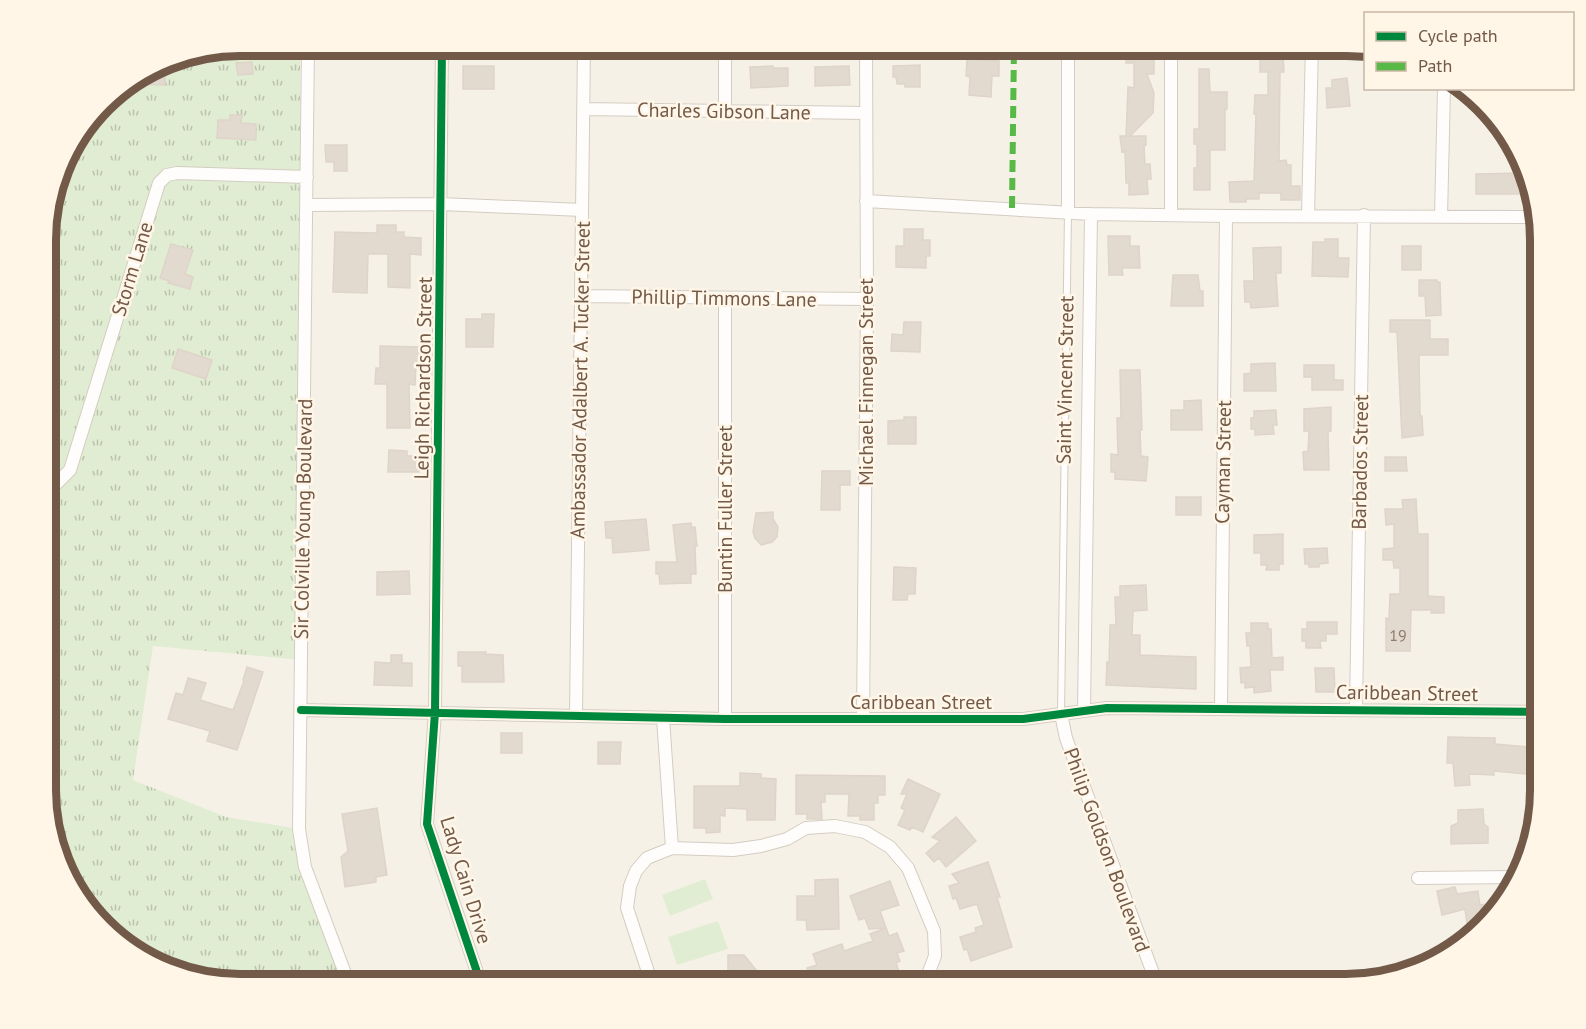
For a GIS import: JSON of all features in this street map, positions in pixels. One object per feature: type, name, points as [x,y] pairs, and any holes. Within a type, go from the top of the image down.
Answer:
[{"type":"street","name":"Sir Colville Young Boulevard","points":[[308,56],[299,829],[305,867],[345,974]]},
{"type":"street","name":"Leigh Richardson Street","points":[[435,712],[442,56]]},
{"type":"street","name":"Ambassador Adalbert A. Tucker Street","points":[[576,715],[584,56]]},
{"type":"street","points":[[724,111],[725,56]]},
{"type":"street","name":"Michael Finnegan Street","points":[[863,718],[867,299],[866,56]]},
{"type":"street","name":"Saint Vincent Street","points":[[1068,56],[1068,212]]},
{"type":"street","points":[[1171,56],[1171,215]]},
{"type":"street","points":[[1308,216],[1312,56]]},
{"type":"street","points":[[1441,217],[1444,90]]},
{"type":"street","name":"Charles Gibson Lane","points":[[584,109],[865,113]]},
{"type":"street","name":"Storm Lane","points":[[56,484],[70,470],[159,183],[167,175],[177,173],[307,177]]},
{"type":"street","points":[[866,201],[1171,215],[1529,217]]},
{"type":"street","points":[[306,205],[441,204],[582,210]]},
{"type":"street","name":"Saint Vincent Street","points":[[1084,711],[1091,213]]},
{"type":"street","name":"Barbados Street","points":[[1356,709],[1364,215]]},
{"type":"street","name":"Cayman Street","points":[[1221,708],[1226,216]]},
{"type":"street","name":"Phillip Timmons Lane","points":[[581,296],[867,299]]},
{"type":"street","name":"Buntin Fuller Street","points":[[724,718],[725,299]]},
{"type":"street","name":"Caribbean Street","points":[[301,710],[663,718],[1023,719],[1107,708],[1530,712]]},
{"type":"street","name":"Lady Cain Drive","points":[[435,712],[427,824],[477,974]]},
{"type":"street","name":"Philip Goldson Boulevard","points":[[1061,714],[1066,738],[1153,973]]},
{"type":"street","points":[[663,718],[672,848]]},
{"type":"street","points":[[649,974],[627,908],[630,886],[636,871],[647,858],[672,848],[742,849],[787,839],[806,828],[835,826],[866,832],[890,847],[908,868],[934,931],[934,956],[928,973]]},
{"type":"street","points":[[1418,878],[1509,877]]},
{"type":"lane","name":"Saint Vincent Street","points":[[1061,714],[1068,212]]},
{"type":"green space","points":[[227,56],[300,56],[301,660],[153,646],[133,780],[226,817],[299,829],[305,867],[345,974],[215,972],[180,964],[158,955],[137,943],[118,928],[93,902],[80,882],[65,849],[57,814],[56,790],[56,239],[57,215],[65,180],[68,171],[76,171],[82,144],[93,127],[127,93],[147,80],[169,69],[203,59]]},
{"type":"green space","points":[[82,144],[76,172],[68,171]]},
{"type":"green space","points":[[705,879],[713,899],[670,916],[662,895]]},
{"type":"green space","points":[[718,921],[728,949],[677,965],[668,937]]},
{"type":"building","points":[[1126,56],[1154,56],[1154,74],[1147,74],[1154,93],[1153,113],[1130,136],[1146,136],[1145,164],[1150,164],[1151,179],[1147,179],[1148,194],[1129,195],[1129,183],[1126,183],[1125,151],[1122,152],[1120,136],[1126,136],[1128,87],[1134,88],[1134,63],[1126,63]]},
{"type":"building","points":[[1260,56],[1283,56],[1284,72],[1280,72],[1279,161],[1286,160],[1287,165],[1291,165],[1291,186],[1300,186],[1300,200],[1281,200],[1281,193],[1259,193],[1259,199],[1230,202],[1229,182],[1254,181],[1255,95],[1268,95],[1268,72],[1260,72]]},
{"type":"building","points":[[967,59],[999,61],[999,76],[992,76],[991,97],[969,95],[970,77],[966,76]]},
{"type":"building","points":[[252,62],[253,74],[238,75],[236,63]]},
{"type":"building","points":[[920,65],[920,87],[905,87],[905,84],[897,84],[896,77],[893,77],[893,66]]},
{"type":"building","points":[[463,66],[494,66],[494,89],[463,89]]},
{"type":"building","points":[[773,66],[773,68],[788,68],[788,86],[751,88],[750,67]]},
{"type":"building","points":[[849,66],[850,85],[815,86],[815,67]]},
{"type":"building","points":[[1199,69],[1209,69],[1210,92],[1227,92],[1225,150],[1210,150],[1210,190],[1194,190],[1197,144],[1194,144],[1194,129],[1199,129]]},
{"type":"building","points":[[165,71],[165,85],[140,84]]},
{"type":"building","points":[[1347,78],[1350,106],[1327,108],[1326,88],[1332,88],[1332,80]]},
{"type":"building","points":[[230,115],[242,115],[241,123],[256,124],[256,140],[217,138],[218,120],[230,120]]},
{"type":"building","points":[[325,145],[347,145],[347,171],[334,171],[334,162],[326,162]]},
{"type":"building","points":[[1518,173],[1521,194],[1476,194],[1476,174]]},
{"type":"building","points":[[377,225],[396,225],[396,232],[404,232],[404,237],[421,238],[421,255],[410,254],[410,288],[388,287],[388,254],[368,254],[367,293],[333,292],[335,232],[377,233]]},
{"type":"building","points":[[904,229],[923,229],[923,240],[930,240],[930,256],[926,256],[926,268],[896,267],[896,246],[904,246]]},
{"type":"building","points":[[1108,236],[1130,236],[1130,246],[1139,246],[1140,268],[1122,268],[1123,275],[1109,275]]},
{"type":"building","points":[[1325,239],[1338,239],[1338,258],[1349,258],[1348,277],[1312,276],[1313,242],[1325,242]]},
{"type":"building","points":[[171,244],[193,250],[185,274],[193,277],[190,289],[168,283],[169,281],[160,278]]},
{"type":"building","points":[[1402,246],[1421,246],[1421,270],[1402,270]]},
{"type":"building","points":[[1281,247],[1281,273],[1276,273],[1278,306],[1251,308],[1250,302],[1245,302],[1244,281],[1254,281],[1253,248]]},
{"type":"building","points":[[1173,275],[1198,275],[1200,291],[1203,291],[1203,306],[1171,306]]},
{"type":"building","points":[[1419,280],[1440,282],[1441,315],[1426,316],[1425,296],[1419,296]]},
{"type":"building","points":[[482,314],[494,314],[493,347],[466,347],[466,319],[482,319]]},
{"type":"building","points":[[1390,320],[1430,320],[1430,339],[1448,339],[1448,355],[1419,355],[1420,416],[1422,416],[1423,435],[1402,438],[1397,332],[1390,332]]},
{"type":"building","points":[[904,322],[921,322],[920,352],[891,351],[892,334],[903,335]]},
{"type":"building","points":[[380,346],[420,347],[420,364],[416,364],[415,385],[409,384],[410,428],[387,428],[387,384],[375,384],[376,368],[380,368]]},
{"type":"building","points":[[178,349],[212,360],[206,379],[172,368]]},
{"type":"building","points":[[1275,363],[1276,391],[1244,391],[1244,374],[1251,373],[1251,364]]},
{"type":"building","points":[[1304,365],[1334,365],[1334,380],[1343,380],[1343,390],[1312,390],[1312,377],[1304,377]]},
{"type":"building","points":[[1120,370],[1140,370],[1141,456],[1148,457],[1146,481],[1115,479],[1115,472],[1111,472],[1111,454],[1118,455],[1117,418],[1121,418]]},
{"type":"building","points":[[1201,400],[1202,430],[1171,430],[1171,410],[1184,410],[1184,401]]},
{"type":"building","points":[[1331,407],[1331,431],[1328,431],[1329,470],[1304,470],[1303,452],[1308,451],[1309,431],[1304,431],[1304,409]]},
{"type":"building","points":[[1276,410],[1277,425],[1273,425],[1274,434],[1255,435],[1255,429],[1251,429],[1251,418],[1254,418],[1254,411]]},
{"type":"building","points":[[904,417],[916,417],[916,444],[888,444],[888,421],[904,420]]},
{"type":"building","points":[[389,450],[407,451],[407,456],[419,456],[419,472],[388,472]]},
{"type":"building","points":[[1385,457],[1406,457],[1407,471],[1385,471]]},
{"type":"building","points":[[822,471],[850,471],[850,485],[840,485],[840,510],[821,510]]},
{"type":"building","points":[[1176,497],[1201,497],[1201,515],[1176,515]]},
{"type":"building","points":[[1416,499],[1418,534],[1428,534],[1428,596],[1444,597],[1444,613],[1431,613],[1432,610],[1411,610],[1410,651],[1386,651],[1386,618],[1389,619],[1390,594],[1400,594],[1400,568],[1394,568],[1393,560],[1383,560],[1383,549],[1394,548],[1394,524],[1386,525],[1385,509],[1403,509],[1402,500]]},
{"type":"building","points":[[773,512],[773,519],[778,527],[777,537],[772,542],[761,545],[753,532],[756,513]]},
{"type":"building","points":[[646,519],[649,550],[613,553],[612,538],[606,538],[605,522]]},
{"type":"building","points":[[691,523],[692,528],[695,527],[697,546],[695,546],[696,574],[691,574],[691,583],[660,584],[659,574],[656,574],[656,562],[677,562],[673,525]]},
{"type":"building","points":[[1283,534],[1283,564],[1279,564],[1279,570],[1266,570],[1267,565],[1261,565],[1261,553],[1254,553],[1254,535]]},
{"type":"building","points":[[1327,548],[1328,563],[1319,564],[1319,567],[1309,567],[1309,564],[1305,564],[1304,549]]},
{"type":"building","points":[[894,567],[916,568],[915,594],[908,594],[907,600],[893,600]]},
{"type":"building","points":[[409,571],[410,594],[377,595],[377,572]]},
{"type":"building","points":[[1146,585],[1147,610],[1133,611],[1132,635],[1140,635],[1140,655],[1196,657],[1196,689],[1106,685],[1110,625],[1116,625],[1115,597],[1120,597],[1120,586]]},
{"type":"building","points":[[1307,622],[1337,622],[1337,634],[1326,634],[1326,641],[1320,641],[1321,648],[1306,648],[1306,641],[1302,641],[1302,629],[1307,629]]},
{"type":"building","points":[[1251,623],[1268,623],[1268,629],[1271,629],[1272,658],[1283,657],[1283,670],[1270,670],[1271,691],[1254,693],[1254,687],[1245,688],[1245,682],[1241,683],[1240,668],[1251,667],[1250,646],[1247,646],[1246,633],[1251,633]]},
{"type":"building","points":[[458,652],[486,652],[485,654],[503,655],[504,682],[462,682],[462,666],[458,666]]},
{"type":"building","points":[[391,655],[402,655],[402,663],[412,663],[412,686],[374,685],[375,662],[391,663]]},
{"type":"building","points":[[247,667],[263,672],[237,750],[207,741],[210,731],[168,719],[176,693],[183,695],[188,678],[206,683],[200,700],[233,710]]},
{"type":"building","points":[[1315,668],[1334,668],[1335,692],[1316,692]]},
{"type":"building","points":[[501,733],[522,733],[522,753],[501,753]]},
{"type":"building","points":[[1448,737],[1495,738],[1495,744],[1529,747],[1527,774],[1494,771],[1494,775],[1469,774],[1470,785],[1455,786],[1453,763],[1447,763]]},
{"type":"building","points":[[598,742],[621,742],[620,764],[598,764]]},
{"type":"building","points":[[740,773],[761,774],[761,778],[776,779],[775,820],[747,820],[747,809],[725,808],[725,816],[720,815],[720,832],[706,833],[706,828],[694,828],[694,786],[740,786]]},
{"type":"building","points":[[796,775],[885,776],[885,795],[878,795],[878,803],[874,803],[874,820],[860,820],[860,816],[848,816],[849,794],[825,794],[825,802],[821,802],[822,819],[807,819],[807,814],[796,814]]},
{"type":"building","points":[[908,779],[940,794],[923,832],[912,827],[910,830],[898,825],[905,810],[901,808],[907,794],[901,794]]},
{"type":"building","points":[[377,808],[387,875],[376,877],[376,882],[345,887],[341,857],[348,851],[342,814]]},
{"type":"building","points":[[1483,809],[1484,824],[1488,827],[1488,843],[1451,844],[1451,826],[1458,823],[1458,810]]},
{"type":"building","points":[[956,817],[976,841],[946,867],[939,858],[934,862],[926,853],[940,841],[932,837]]},
{"type":"building","points":[[988,862],[1000,897],[997,897],[1012,947],[971,961],[960,937],[976,932],[975,928],[984,925],[977,904],[960,909],[956,898],[953,899],[949,886],[959,883],[952,874]]},
{"type":"building","points":[[838,879],[839,929],[807,930],[806,920],[797,920],[797,896],[815,896],[815,880]]},
{"type":"building","points":[[890,881],[899,905],[880,911],[889,936],[897,933],[904,951],[897,953],[900,961],[896,963],[900,973],[809,973],[807,968],[817,965],[813,954],[842,944],[844,951],[873,941],[870,934],[886,928],[869,929],[865,918],[859,920],[850,896]]},
{"type":"building","points":[[1455,887],[1457,894],[1478,891],[1480,905],[1491,903],[1473,923],[1467,924],[1465,909],[1442,915],[1437,891]]},
{"type":"building","points":[[728,955],[744,955],[757,974],[728,974]]},
{"type":"marked path","points":[[1012,208],[1014,56]]},
{"type":"cycle path","points":[[442,56],[435,712],[427,824],[478,974]]},
{"type":"cycle path","points":[[301,710],[725,719],[1023,719],[1107,708],[1530,712]]}]
